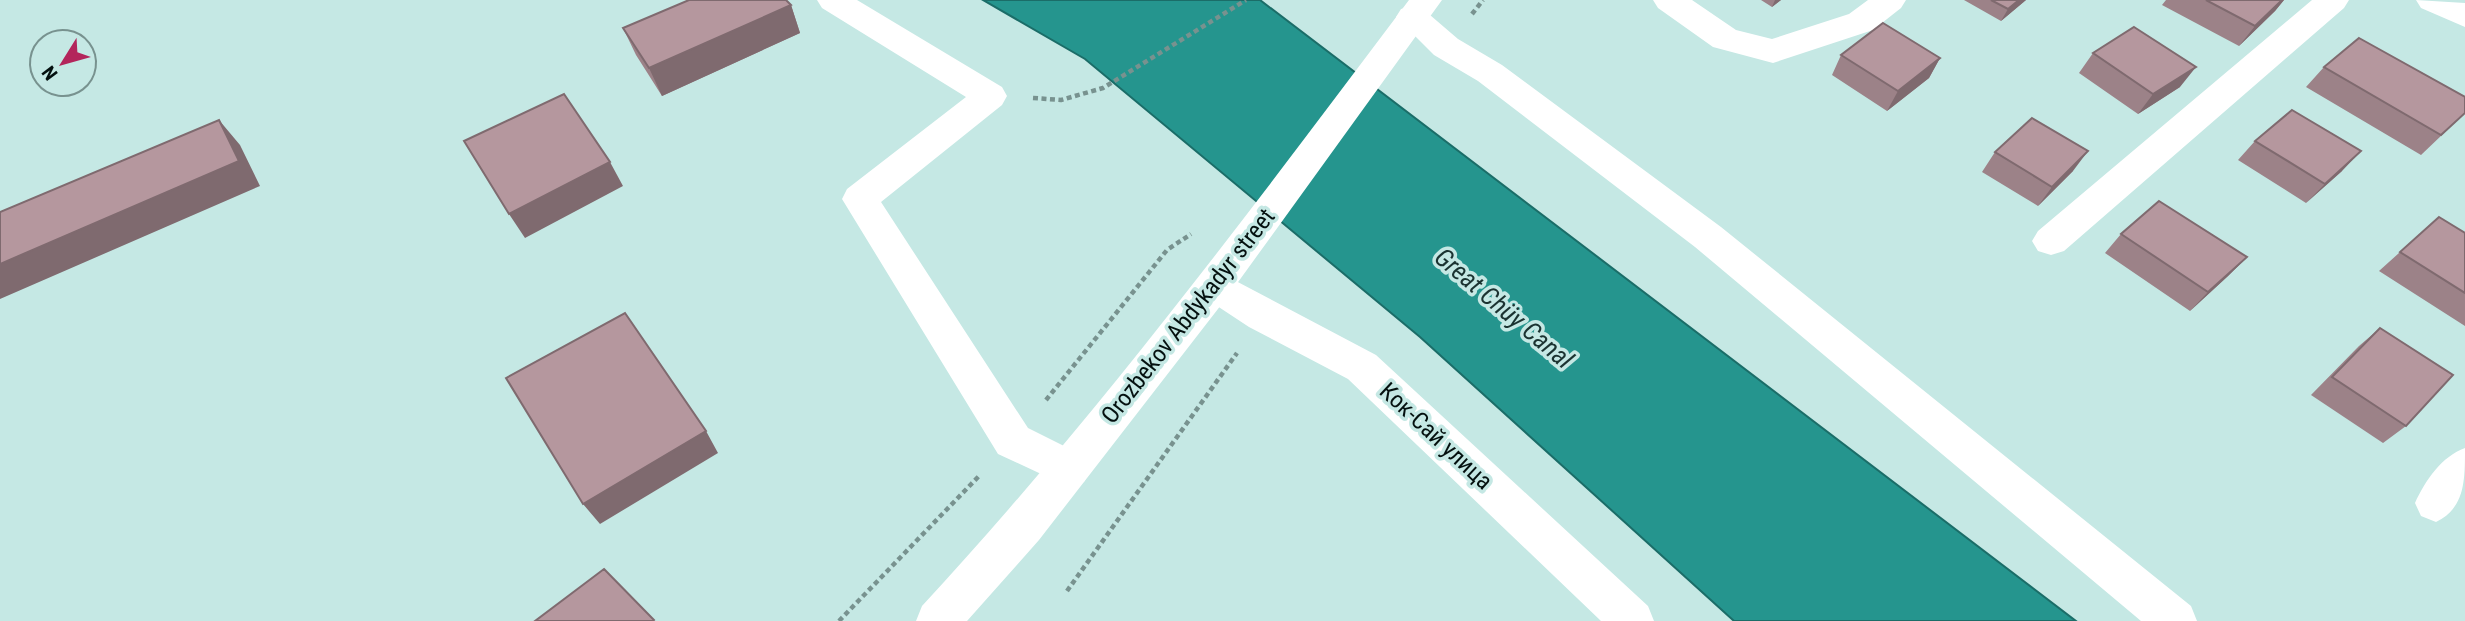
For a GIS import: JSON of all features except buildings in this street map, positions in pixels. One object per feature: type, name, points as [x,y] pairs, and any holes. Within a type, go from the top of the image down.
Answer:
[{"type":"street","points":[[833,0],[990,96],[860,199],[1013,440],[1069,469]]},
{"type":"street","points":[[1669,0],[1725,39],[1773,51],[1861,22],[1890,0]]},
{"type":"street","points":[[2051,241],[2333,0]]},
{"type":"street","points":[[2432,0],[2465,16]]},
{"type":"street","points":[[1410,20],[1446,47],[1490,73],[1707,237],[2175,621]]},
{"type":"street","name":"Orozbekov Abdykadyr street","points":[[938,621],[1024,526],[1225,271],[1410,20]]},
{"type":"street","name":"Кок-Сай улица","points":[[1225,271],[1264,316],[1362,367],[1632,621]]},
{"type":"street","points":[[2436,503],[2465,467]]},
{"type":"path","points":[[990,96],[1061,100],[1103,88],[1246,0]]},
{"type":"path","points":[[1067,591],[1264,316]]},
{"type":"water","name":"Great Chüy Canal","points":[[983,0],[1260,0],[2076,621],[1734,621],[1420,337],[1085,59]]}]
